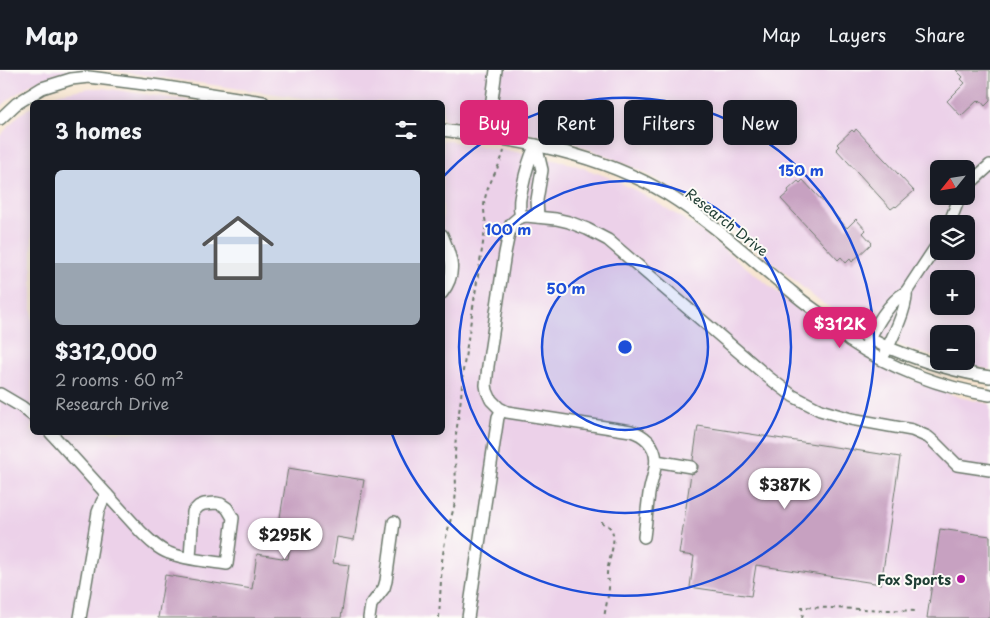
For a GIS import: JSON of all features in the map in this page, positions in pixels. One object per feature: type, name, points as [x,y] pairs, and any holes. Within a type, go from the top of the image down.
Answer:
[{"type":"street","points":[[492,100],[496,70]]},
{"type":"street","points":[[0,119],[16,104],[42,88],[91,74],[250,100]]},
{"type":"street","name":"Research Drive","points":[[445,130],[460,133]]},
{"type":"street","name":"Research Drive","points":[[528,144],[567,152],[601,163],[634,177],[665,194],[710,224],[807,305],[836,326],[844,336],[867,344],[888,348],[946,368],[990,377]]},
{"type":"street","points":[[521,217],[519,200],[527,165],[536,145]]},
{"type":"street","points":[[536,145],[542,170],[537,200],[538,217]]},
{"type":"street","points":[[975,179],[990,165]]},
{"type":"street","points":[[644,537],[656,456],[652,446],[643,436],[634,432],[512,414],[502,410],[491,400],[487,391],[488,366],[510,228],[513,222],[521,217],[556,219],[579,225],[608,240],[768,377],[793,396],[820,410],[851,420],[912,430],[928,437],[957,465],[990,470]]},
{"type":"street","points":[[445,243],[452,265],[450,280],[445,288]]},
{"type":"street","points":[[867,344],[874,328],[888,308],[906,292],[930,256]]},
{"type":"street","points":[[882,360],[904,309],[907,299],[906,292]]},
{"type":"street","name":"Research Drive","points":[[867,344],[882,360],[906,371],[948,386],[990,395]]},
{"type":"street","points":[[0,394],[30,413]]},
{"type":"street","points":[[468,618],[498,417],[502,410]]},
{"type":"street","points":[[53,435],[141,532],[169,553],[190,558],[227,564],[233,518],[230,511],[222,504],[209,502],[199,506],[194,512],[190,558]]},
{"type":"street","points":[[656,461],[691,467]]},
{"type":"street","points":[[80,618],[98,512],[107,495]]},
{"type":"street","points":[[369,618],[371,605],[384,588],[386,581],[394,522]]},
{"type":"path","points":[[439,618],[442,561],[456,489],[456,434],[463,371],[486,224],[485,196],[502,157],[505,145]]},
{"type":"path","points":[[602,521],[602,523],[607,524],[611,528],[613,534],[613,544],[606,577],[609,582],[604,618]]},
{"type":"path","points":[[802,618],[802,607],[918,612]]},
{"type":"shaded area","points":[[0,70],[88,70],[61,73],[33,83],[0,108]]},
{"type":"shaded area","points":[[109,70],[990,70],[990,370],[975,366],[975,325],[930,325],[930,355],[911,350],[868,331],[819,301],[731,228],[693,201],[645,173],[578,145],[614,145],[614,100],[538,100],[538,136],[528,134],[528,100],[460,100],[460,123],[445,120],[445,100],[316,100]]},
{"type":"shaded area","points":[[89,88],[103,88],[185,100],[43,100],[60,93]]},
{"type":"shaded area","points":[[30,107],[30,435],[445,435],[445,140],[460,143],[460,145],[474,145],[523,153],[572,164],[608,177],[641,193],[697,228],[806,315],[867,356],[914,380],[942,391],[990,404],[990,618],[0,618],[0,136],[18,116]]},
{"type":"building","points":[[956,70],[990,70],[990,101],[985,106],[980,100],[977,101],[961,116],[947,101],[965,83],[961,79],[963,77]]},
{"type":"building","points":[[856,129],[914,191],[896,207],[891,209],[836,149],[839,146],[837,144],[852,130],[854,132]]},
{"type":"building","points":[[803,180],[847,228],[856,219],[866,230],[863,233],[872,243],[852,262],[850,259],[846,263],[841,257],[838,260],[781,199],[798,181],[800,183]]},
{"type":"building","points":[[698,426],[900,457],[881,584],[756,565],[751,596],[690,587],[694,556],[679,554],[691,474],[696,472],[698,468],[698,464],[693,460]]},
{"type":"building","points":[[288,468],[364,480],[354,540],[337,537],[333,563],[349,565],[341,618],[158,618],[165,575],[252,589],[257,554],[288,559],[292,532],[278,530]]},
{"type":"building","name":"Fox Sports","points":[[940,529],[990,536],[990,618],[927,618]]},
{"type":"place","name":"Fox Sports","points":[[961,579]]}]
